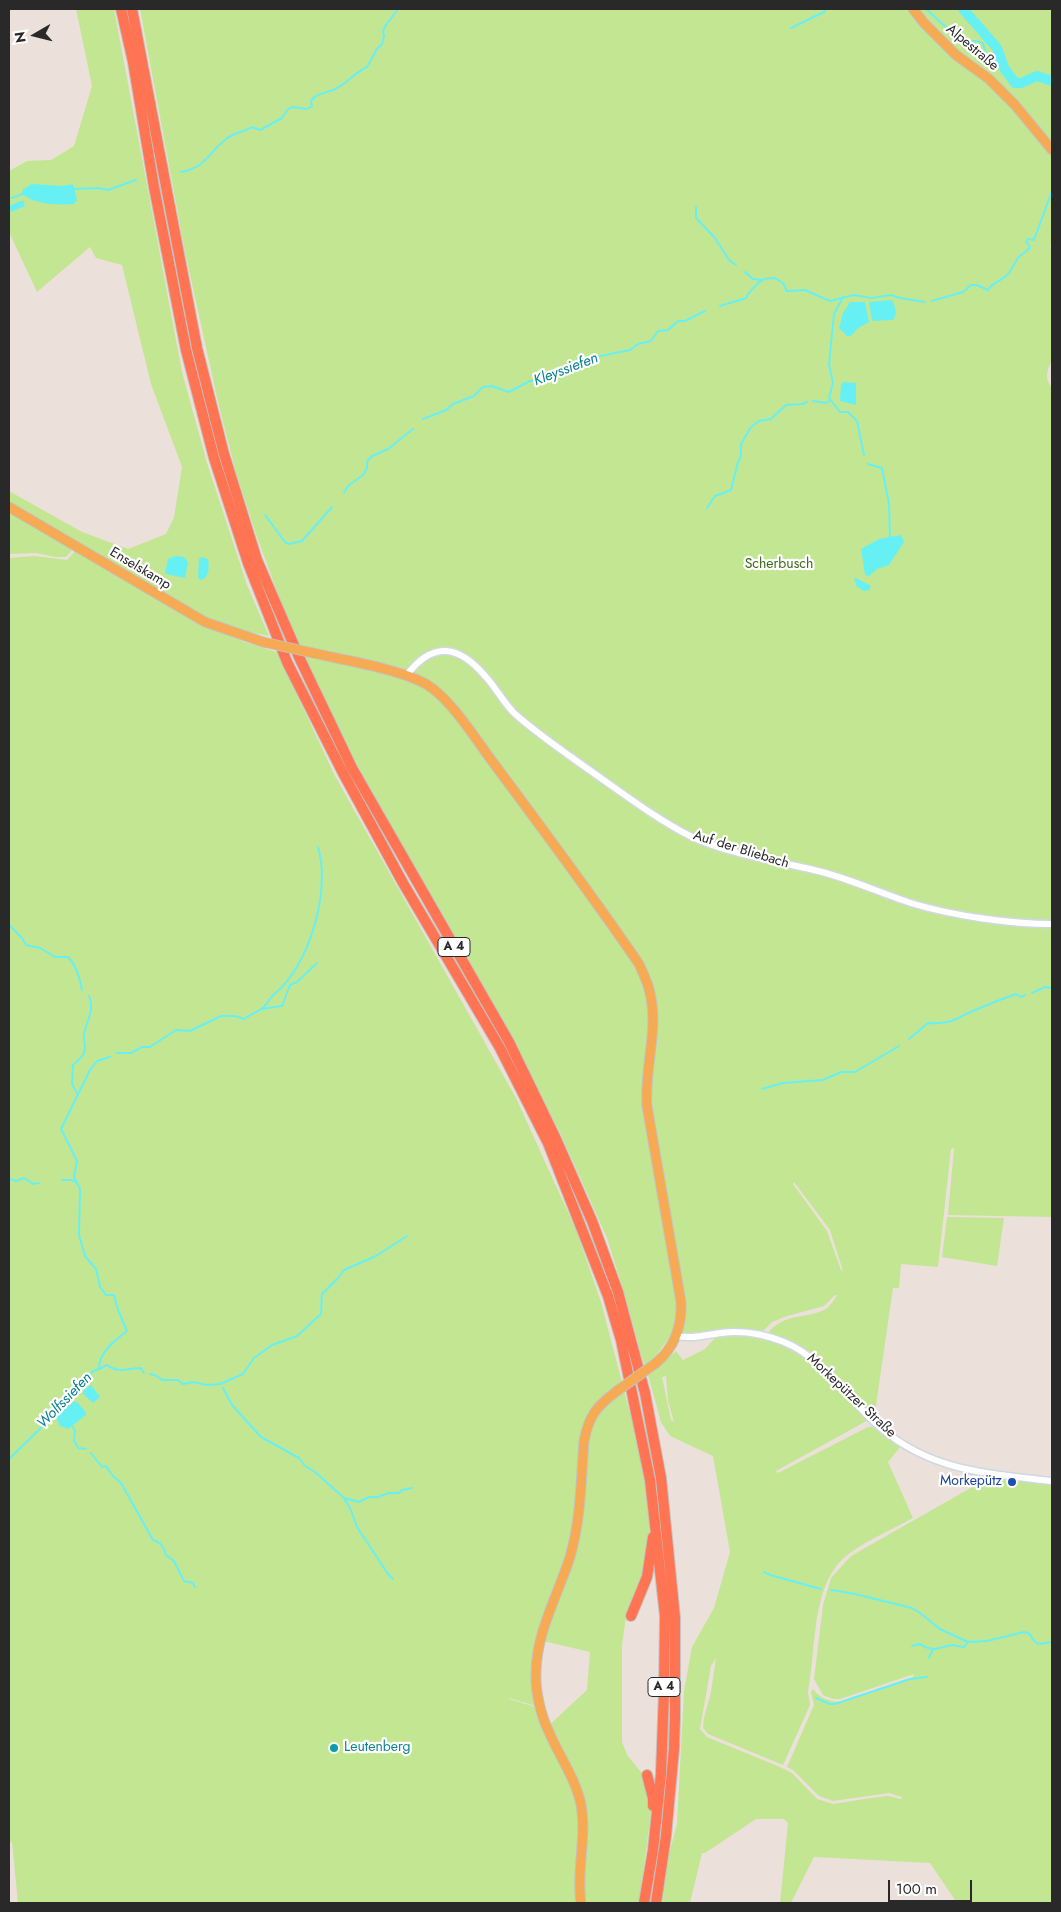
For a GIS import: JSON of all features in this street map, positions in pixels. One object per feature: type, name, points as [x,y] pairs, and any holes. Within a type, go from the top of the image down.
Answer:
[{"type":"highway","name":"A 4","points":[[121,9],[133,62],[154,188],[186,350],[214,458],[248,563],[287,662],[343,773],[403,883],[500,1048],[548,1143],[608,1296],[621,1340],[650,1480],[665,1616],[661,1774],[653,1850],[644,1903]]},
{"type":"highway","name":"A 4","points":[[132,9],[197,348],[224,454],[257,560],[299,657],[352,768],[509,1042],[552,1130],[592,1221],[618,1292],[645,1393],[661,1478],[675,1618],[676,1717],[674,1749],[666,1836],[656,1903]]},
{"type":"highway","points":[[631,1616],[647,1577],[653,1529],[656,1525]]},
{"type":"highway","points":[[647,1775],[653,1798],[649,1846],[653,1850]]},
{"type":"main road","name":"Alpestraße","points":[[913,9],[924,23],[956,55],[989,80],[1015,105],[1052,150]]},
{"type":"main road","name":"Enselskamp","points":[[9,507],[205,622],[262,642],[406,676],[434,690],[464,724],[614,927],[639,964],[650,992],[653,1022],[646,1101],[681,1291],[681,1319],[676,1336]]},
{"type":"main road","points":[[581,1903],[583,1818],[581,1803],[573,1781],[547,1730],[537,1688],[536,1672],[546,1622],[570,1557],[578,1525],[586,1427],[600,1404],[656,1363],[668,1350],[676,1336]]},
{"type":"street","name":"Auf der Bliebach","points":[[406,676],[423,658],[432,652],[450,651],[463,656],[486,677],[513,712],[634,802],[691,836],[746,854],[847,879],[914,904],[963,915],[1035,924],[1052,924]]},
{"type":"street","name":"Morkepützer Straße","points":[[676,1336],[687,1338],[742,1332],[763,1335],[786,1343],[808,1355],[880,1426],[916,1451],[943,1463],[971,1471],[1052,1481]]},
{"type":"green space","points":[[76,9],[114,9],[182,372],[207,463],[247,585],[269,636],[243,631],[204,617],[9,503],[9,491],[82,532],[128,549],[166,534],[174,517],[182,467],[151,384],[122,265],[96,258],[90,247],[37,292],[9,232],[9,171],[27,161],[51,160],[74,146],[92,86]]},
{"type":"green space","name":"Scherbusch","points":[[140,9],[910,9],[1014,106],[1052,154],[1052,244],[1050,248],[1052,251],[1052,360],[1047,374],[1052,388],[1052,1217],[948,1215],[954,1148],[951,1149],[938,1267],[901,1264],[899,1288],[893,1288],[874,1419],[808,1353],[767,1334],[780,1322],[787,1319],[826,1309],[837,1295],[824,1306],[772,1322],[762,1332],[744,1330],[671,1335],[655,1357],[644,1365],[607,1238],[562,1137],[512,1039],[356,767],[301,655],[258,540],[236,473],[218,402],[185,252]],"holes":[[[794,1182],[830,1230],[843,1271],[827,1231],[793,1184]]]},
{"type":"green space","points":[[915,9],[1052,9],[1052,147]]},
{"type":"green space","points":[[9,511],[73,549],[66,557],[36,553],[9,554]]},
{"type":"green space","points":[[76,550],[205,624],[244,642],[277,652],[335,776],[516,1098],[576,1230],[601,1302],[637,1440],[645,1482],[650,1535],[642,1585],[626,1617],[622,1645],[622,1742],[627,1755],[645,1777],[652,1806],[639,1903],[18,1903],[12,1842],[9,1843],[9,558],[35,556],[67,560]],"holes":[[[539,1640],[590,1652],[587,1690],[545,1729],[539,1708],[509,1699],[539,1707]]]},
{"type":"green space","points":[[947,1217],[1004,1218],[997,1266],[942,1257]]},
{"type":"green space","points":[[735,1335],[767,1339],[785,1344],[819,1367],[870,1419],[776,1471],[778,1473],[868,1427],[878,1426],[901,1446],[888,1462],[913,1518],[850,1553],[837,1565],[828,1580],[817,1616],[808,1692],[810,1705],[783,1765],[708,1734],[703,1728],[716,1658],[711,1666],[700,1729],[707,1737],[792,1773],[817,1799],[833,1804],[888,1796],[901,1799],[902,1797],[889,1793],[833,1801],[819,1796],[793,1770],[787,1767],[814,1705],[811,1692],[813,1689],[825,1699],[841,1702],[913,1677],[914,1674],[840,1699],[833,1699],[823,1695],[814,1679],[823,1605],[831,1578],[851,1556],[990,1477],[1052,1484],[1052,1903],[957,1903],[930,1863],[814,1857],[791,1903],[780,1903],[788,1823],[784,1819],[756,1819],[705,1853],[702,1853],[690,1903],[662,1903],[669,1854],[677,1824],[684,1691],[692,1647],[714,1608],[730,1552],[713,1456],[670,1436],[661,1422],[648,1375],[676,1351],[683,1360],[705,1349],[715,1338]],"holes":[[[666,1376],[668,1401],[674,1422],[671,1420],[662,1377]]]},
{"type":"water","points":[[32,184],[62,186],[73,184],[77,200],[74,204],[46,204],[28,198],[22,194],[23,189]]},
{"type":"water","points":[[23,200],[25,206],[11,212],[9,206]]},
{"type":"water","points":[[892,300],[896,312],[893,320],[872,321],[869,302]]},
{"type":"water","points":[[850,302],[865,302],[869,322],[857,329],[851,336],[847,336],[839,328],[843,313]]},
{"type":"water","points":[[843,382],[856,383],[856,405],[840,401],[841,385]]},
{"type":"water","points":[[901,535],[904,542],[889,565],[877,569],[869,576],[865,575],[861,549],[879,539]]},
{"type":"water","points":[[175,556],[184,557],[188,562],[185,578],[166,574],[165,572],[168,559]]},
{"type":"water","points":[[202,557],[208,559],[209,568],[208,573],[202,580],[198,578],[199,559]]},
{"type":"water","points":[[856,578],[871,586],[869,590],[864,591],[857,587],[854,579]]},
{"type":"water","points":[[91,1385],[100,1397],[93,1403],[83,1394],[84,1390]]},
{"type":"water","points":[[73,1402],[77,1402],[86,1415],[68,1429],[60,1426],[56,1417]]},
{"type":"waterway","points":[[181,172],[190,170],[202,163],[220,144],[232,135],[252,127],[260,130],[282,118],[288,109],[293,107],[307,109],[312,106],[311,101],[313,98],[339,87],[367,67],[382,44],[383,31],[386,25],[398,9]]},
{"type":"waterway","points":[[791,28],[824,12],[826,9]]},
{"type":"waterway","points":[[926,9],[949,30],[958,31],[964,42],[976,41],[983,43],[987,58],[1003,64]]},
{"type":"waterway","points":[[963,9],[997,48],[1004,68],[1015,83],[1021,83],[1037,76],[1052,81]]},
{"type":"waterway","points":[[74,189],[99,188],[108,190],[136,180]]},
{"type":"waterway","name":"Kleyssiefen","points":[[932,301],[963,292],[971,285],[977,285],[988,290],[1007,275],[1018,258],[1030,247],[1026,242],[1028,239],[1034,240],[1052,191]]},
{"type":"waterway","points":[[11,198],[23,194]]},
{"type":"waterway","points":[[696,207],[696,218],[715,238],[729,260],[736,265]]},
{"type":"waterway","points":[[745,272],[753,279],[762,280]]},
{"type":"waterway","name":"Kleyssiefen","points":[[720,306],[746,298],[764,279],[772,278],[783,283],[787,291],[805,290],[830,301],[854,295],[871,298],[891,295],[925,302]]},
{"type":"waterway","points":[[843,297],[834,314],[829,364],[833,383],[829,398],[840,412],[848,412],[857,421],[864,455]]},
{"type":"waterway","name":"Kleyssiefen","points":[[423,419],[474,396],[483,387],[492,386],[509,392],[530,381],[539,381],[596,357],[630,350],[638,344],[651,341],[658,331],[668,330],[678,321],[685,321],[705,311]]},
{"type":"waterway","points":[[813,401],[826,403],[831,400]]},
{"type":"waterway","points":[[707,508],[715,496],[731,490],[741,456],[741,444],[751,427],[759,421],[771,419],[786,405],[807,402]]},
{"type":"waterway","name":"Kleyssiefen","points":[[344,493],[348,486],[363,475],[367,468],[367,462],[372,456],[388,449],[413,429]]},
{"type":"waterway","points":[[868,464],[882,468],[889,504],[890,537]]},
{"type":"waterway","name":"Kleyssiefen","points":[[265,515],[285,542],[289,544],[302,541],[332,507]]},
{"type":"waterway","name":"Wolfssiefen","points":[[117,1053],[131,1053],[142,1047],[150,1047],[176,1030],[190,1031],[221,1016],[235,1016],[244,1019],[264,1007],[293,973],[310,940],[316,921],[322,882],[318,847]]},
{"type":"waterway","points":[[9,925],[26,945],[40,948],[55,957],[68,957],[78,972],[82,990]]},
{"type":"waterway","points":[[261,1009],[282,1006],[290,985],[297,982],[317,963]]},
{"type":"waterway","points":[[1032,993],[1045,987],[1052,988]]},
{"type":"waterway","points":[[909,1039],[928,1023],[948,1022],[1016,994],[1021,997],[1025,995]]},
{"type":"waterway","points":[[77,1093],[72,1084],[73,1065],[85,1050],[84,1034],[91,1010],[89,996]]},
{"type":"waterway","points":[[762,1089],[783,1083],[823,1080],[841,1072],[855,1072],[899,1046]]},
{"type":"waterway","name":"Wolfssiefen","points":[[9,1459],[44,1425],[93,1371],[99,1369],[101,1357],[113,1342],[127,1331],[114,1295],[106,1295],[100,1287],[96,1269],[85,1256],[79,1235],[80,1189],[74,1177],[77,1161],[61,1129],[90,1070],[97,1061],[110,1057]]},
{"type":"waterway","points":[[9,1179],[16,1181],[24,1178],[33,1184],[39,1183]]},
{"type":"waterway","points":[[62,1180],[72,1180],[77,1183]]},
{"type":"waterway","points":[[150,1374],[162,1380],[178,1380],[183,1384],[193,1382],[207,1385],[220,1384],[243,1374],[254,1358],[272,1345],[297,1336],[321,1314],[322,1294],[344,1270],[376,1256],[407,1236]]},
{"type":"waterway","points":[[99,1369],[107,1365],[120,1370],[141,1368],[144,1373]]},
{"type":"waterway","points":[[223,1388],[232,1405],[261,1437],[299,1458],[305,1466],[315,1472],[344,1498],[357,1527],[393,1579]]},
{"type":"waterway","points":[[72,1426],[75,1430],[74,1440],[78,1448],[86,1449]]},
{"type":"waterway","points":[[91,1453],[102,1467],[106,1466],[121,1483],[153,1540],[160,1544],[166,1555],[174,1561],[184,1581],[193,1583],[195,1587]]},
{"type":"waterway","points":[[344,1498],[359,1502],[369,1497],[399,1493],[402,1490],[412,1488]]},
{"type":"waterway","points":[[764,1572],[821,1589]]},
{"type":"waterway","points":[[831,1590],[912,1608],[940,1629],[968,1642]]},
{"type":"waterway","points":[[912,1646],[919,1644],[935,1649],[952,1645],[964,1647],[968,1642],[987,1641],[1024,1632],[1030,1634],[1036,1643],[1052,1642]]},
{"type":"waterway","points":[[929,1658],[933,1649]]},
{"type":"waterway","points":[[816,1698],[830,1704],[835,1704],[910,1679],[927,1677]]},
{"type":"place","name":"Morkepütz","points":[[1012,1482]]},
{"type":"place","name":"Leutenberg","points":[[334,1748]]}]
